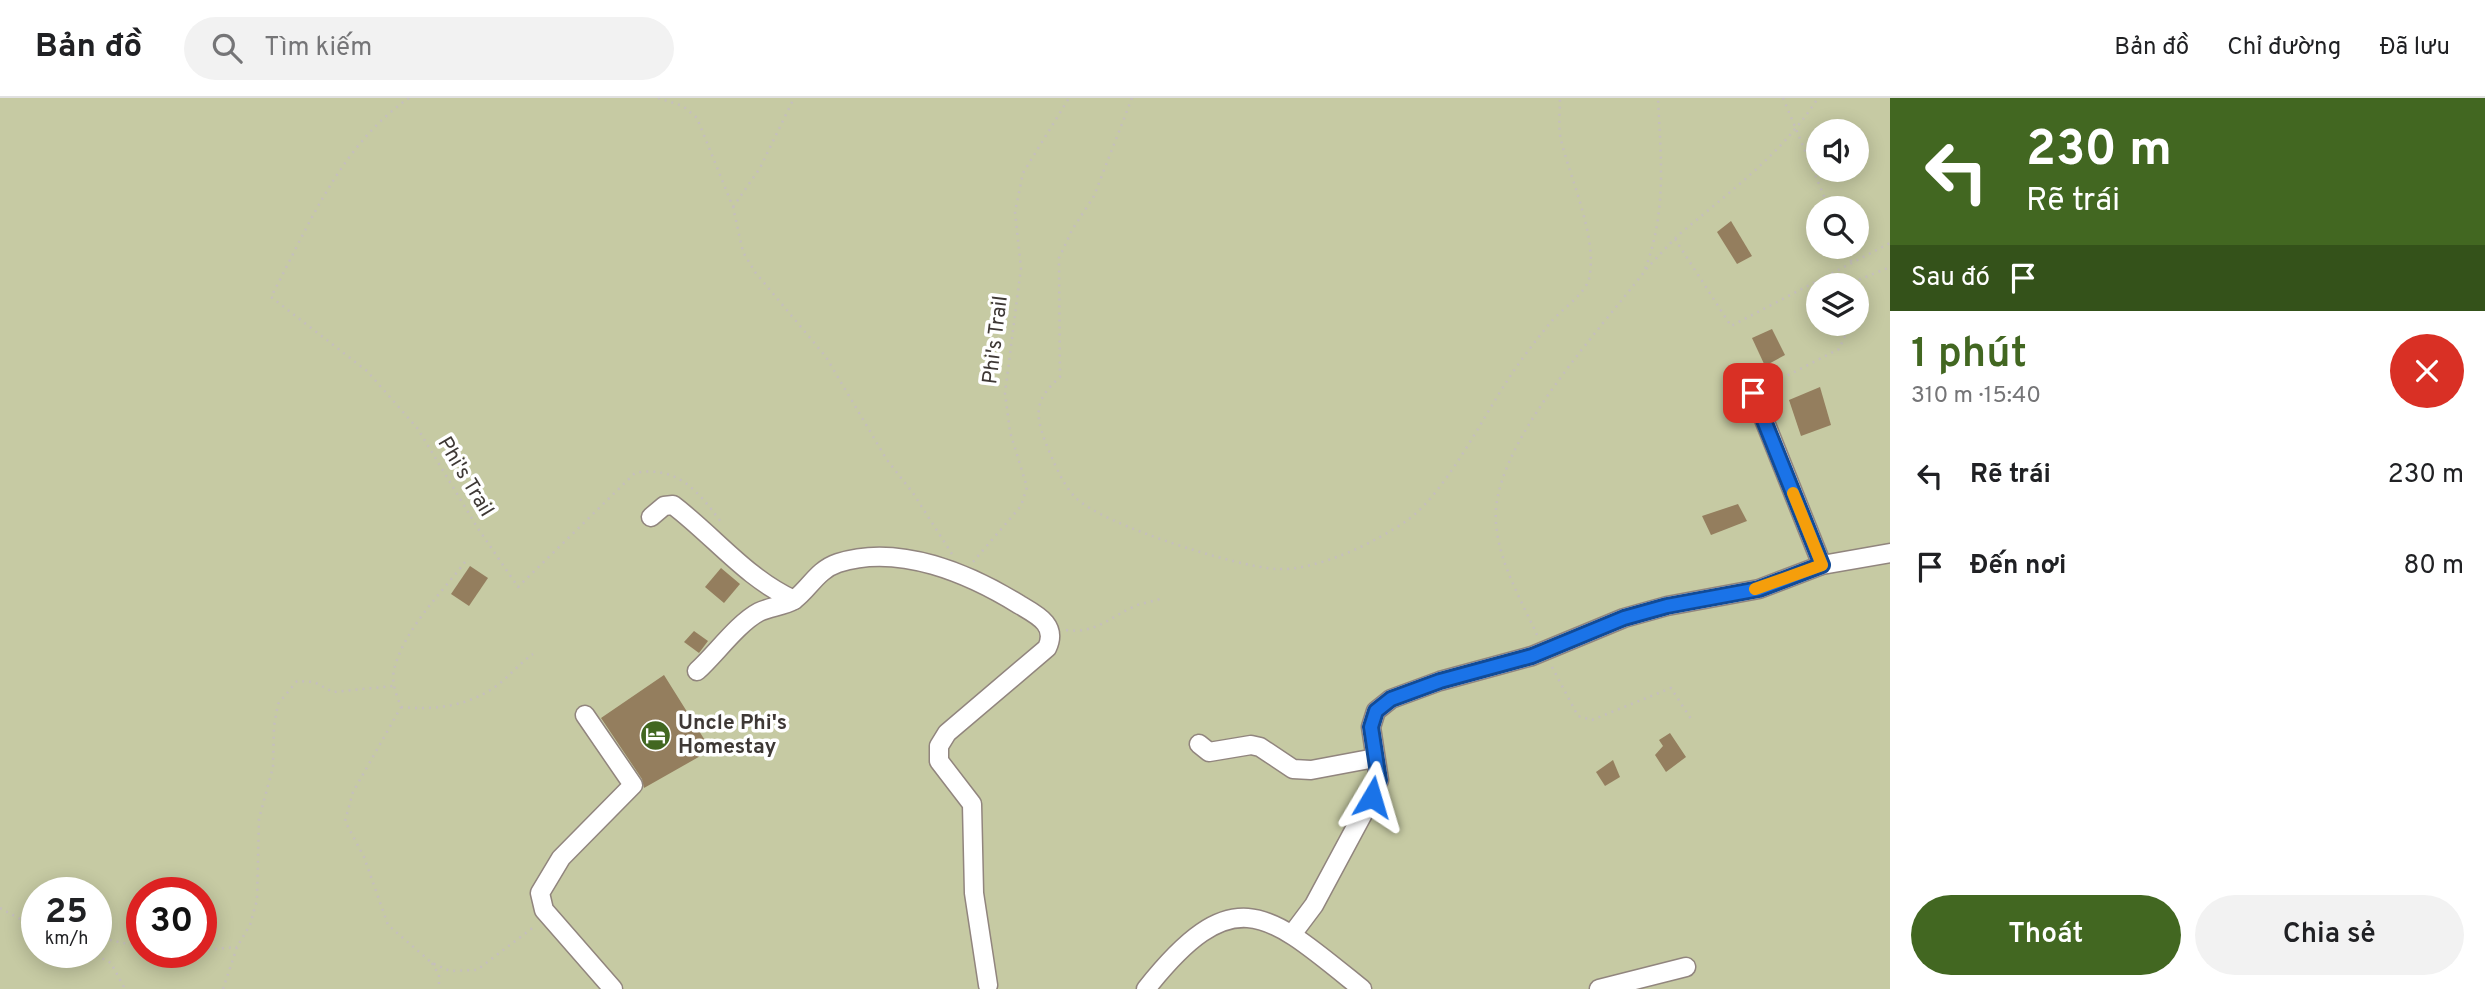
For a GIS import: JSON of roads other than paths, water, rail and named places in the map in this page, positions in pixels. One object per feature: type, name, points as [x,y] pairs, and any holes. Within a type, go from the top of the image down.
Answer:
[{"type":"street","points":[[1753,393],[1822,565]]},
{"type":"street","points":[[651,517],[664,506],[673,505],[703,528],[736,561],[769,588],[794,600]]},
{"type":"street","points":[[1293,933],[1326,884],[1372,797],[1379,780],[1371,727],[1376,711],[1391,699],[1440,681],[1544,652],[1624,618],[1667,606],[1759,589],[1822,565],[1890,553]]},
{"type":"street","points":[[697,671],[757,613],[794,600],[816,576],[839,563],[901,560],[962,573],[997,591],[1046,624],[1052,639],[1047,648],[947,733],[939,746],[939,761],[972,804],[974,893],[985,988]]},
{"type":"street","points":[[585,715],[633,785],[561,858],[540,892],[544,910],[613,989]]},
{"type":"street","points":[[1199,744],[1209,752],[1242,745],[1261,747],[1293,769],[1311,769],[1375,758]]},
{"type":"street","points":[[1146,989],[1168,961],[1217,922],[1234,916],[1268,922],[1293,933],[1363,989]]},
{"type":"street","points":[[1599,989],[1686,967]]},
{"type":"place","name":"Uncle Phi's Homestay","points":[[655,735]]}]
